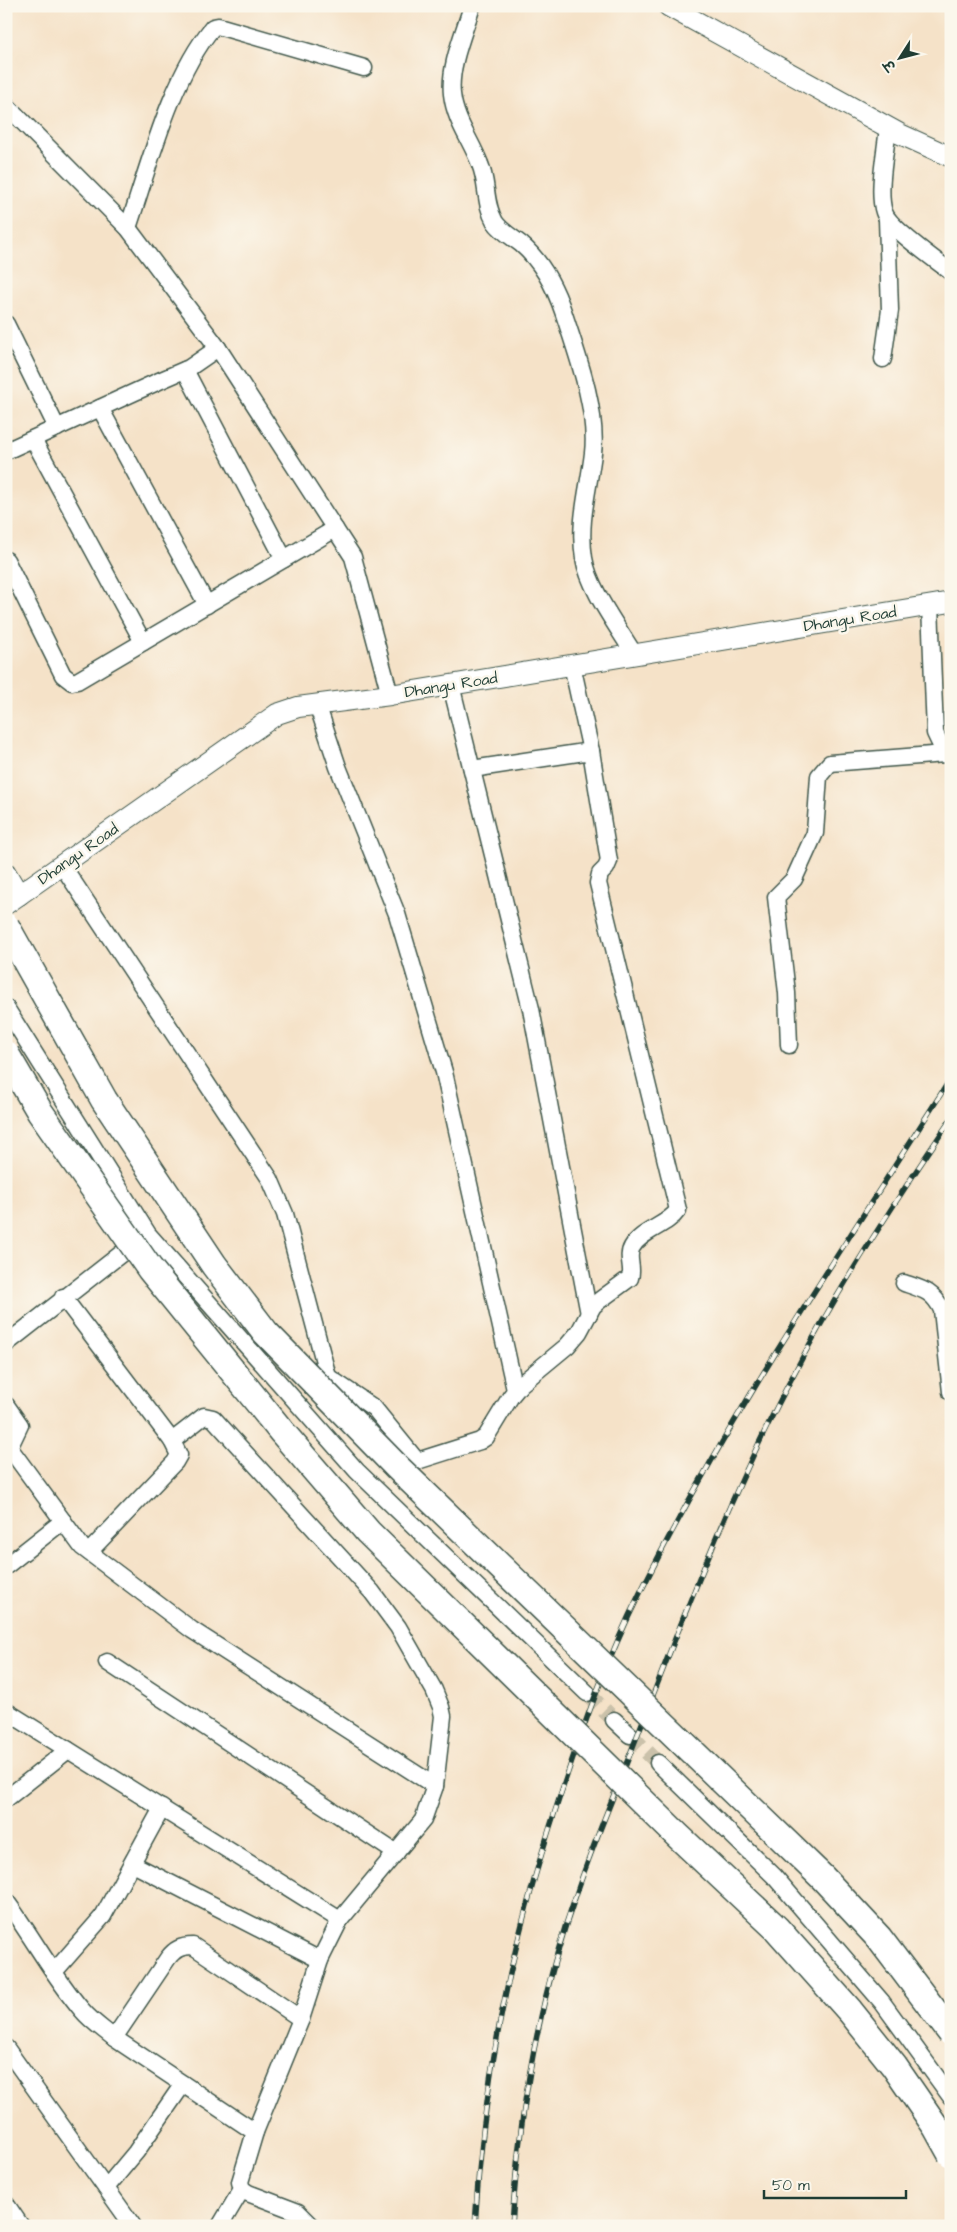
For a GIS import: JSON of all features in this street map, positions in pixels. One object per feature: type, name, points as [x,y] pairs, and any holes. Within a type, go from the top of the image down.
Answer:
[{"type":"highway","points":[[6,926],[104,1100],[214,1265],[266,1333],[397,1467],[824,1878],[879,1938],[951,2033]]},
{"type":"highway","points":[[6,1054],[40,1112],[150,1269],[282,1432],[368,1532],[670,1828],[776,1928],[850,2011],[894,2066],[936,2127],[951,2154]]},
{"type":"street","points":[[472,6],[453,73],[452,94],[456,110],[464,134],[481,166],[487,205],[496,223],[537,260],[550,279],[563,312],[592,412],[594,452],[585,496],[582,534],[584,559],[591,580],[634,654]]},
{"type":"street","points":[[668,6],[888,127],[951,157]]},
{"type":"street","points":[[128,228],[187,67],[213,27],[218,26],[364,68]]},
{"type":"street","points":[[6,105],[128,228],[218,348],[353,557],[390,695]]},
{"type":"street","points":[[883,359],[890,310],[887,219],[881,200],[888,127]]},
{"type":"street","points":[[887,219],[951,272]]},
{"type":"street","points":[[6,324],[56,428]]},
{"type":"street","points":[[6,451],[184,370],[218,348]]},
{"type":"street","points":[[184,370],[284,559]]},
{"type":"street","points":[[100,408],[207,605]]},
{"type":"street","points":[[33,439],[143,642]]},
{"type":"street","points":[[6,560],[66,679],[77,681],[335,529]]},
{"type":"street","name":"Dhangu Road","points":[[12,900],[278,714],[298,707],[390,695],[951,602]]},
{"type":"street","points":[[789,1045],[788,993],[776,897],[794,879],[816,833],[819,776],[830,764],[948,756],[935,733],[930,606]]},
{"type":"street","points":[[62,865],[270,1179],[285,1214],[328,1377],[374,1408],[417,1460],[484,1440],[516,1390],[567,1346],[579,1332],[589,1314],[600,1300],[630,1278],[629,1253],[637,1240],[673,1216],[678,1207],[598,882],[600,874],[606,868],[609,861],[590,751],[572,665]]},
{"type":"street","points":[[451,685],[530,1009],[589,1314]]},
{"type":"street","points":[[317,704],[338,767],[397,914],[444,1072],[516,1390]]},
{"type":"street","points":[[472,769],[590,751]]},
{"type":"street","points":[[6,873],[12,900]]},
{"type":"street","points":[[6,1008],[148,1234],[357,1471],[587,1693]]},
{"type":"street","points":[[6,1344],[63,1297],[148,1234]]},
{"type":"street","points":[[904,1283],[924,1290],[936,1298],[942,1310],[951,1392]]},
{"type":"street","points":[[63,1297],[172,1441],[179,1455],[175,1462],[89,1552]]},
{"type":"street","points":[[6,1405],[20,1425],[10,1446],[11,1450],[82,1547],[192,1630],[434,1786]]},
{"type":"street","points":[[172,1441],[204,1416],[213,1418],[365,1584],[388,1613],[434,1690],[443,1716],[434,1786],[423,1820],[340,1920],[320,1960],[301,2019],[255,2132],[240,2182],[242,2189],[220,2226]]},
{"type":"street","points":[[6,1566],[63,1521]]},
{"type":"street","points":[[107,1662],[396,1853]]},
{"type":"street","points":[[6,1711],[340,1920]]},
{"type":"street","points":[[614,1720],[630,1734]]},
{"type":"street","points":[[6,1798],[68,1750]]},
{"type":"street","points":[[658,1763],[774,1876],[882,2002],[951,2097]]},
{"type":"street","points":[[54,1972],[103,1916],[162,1808]]},
{"type":"street","points":[[133,1864],[320,1960]]},
{"type":"street","points":[[6,1900],[82,2010],[114,2038],[255,2132]]},
{"type":"street","points":[[114,2038],[168,1958],[179,1947],[186,1946],[193,1946],[301,2019]]},
{"type":"street","points":[[6,2048],[133,2226]]},
{"type":"street","points":[[106,2188],[136,2152],[183,2084]]},
{"type":"street","points":[[242,2189],[298,2212],[312,2226]]},
{"type":"street","points":[[6,2204],[21,2226]]},
{"type":"tunnel","points":[[587,1693],[614,1720]]},
{"type":"tunnel","points":[[630,1735],[658,1763]]},
{"type":"railway","points":[[475,2226],[485,2116],[502,2010],[514,1957],[542,1852],[586,1720],[606,1669],[640,1593],[712,1460],[789,1331],[951,1078]]},
{"type":"railway","points":[[512,2226],[515,2183],[526,2097],[533,2055],[552,1971],[585,1869],[673,1644],[708,1557],[746,1471],[805,1352],[865,1250],[951,1119]]}]
